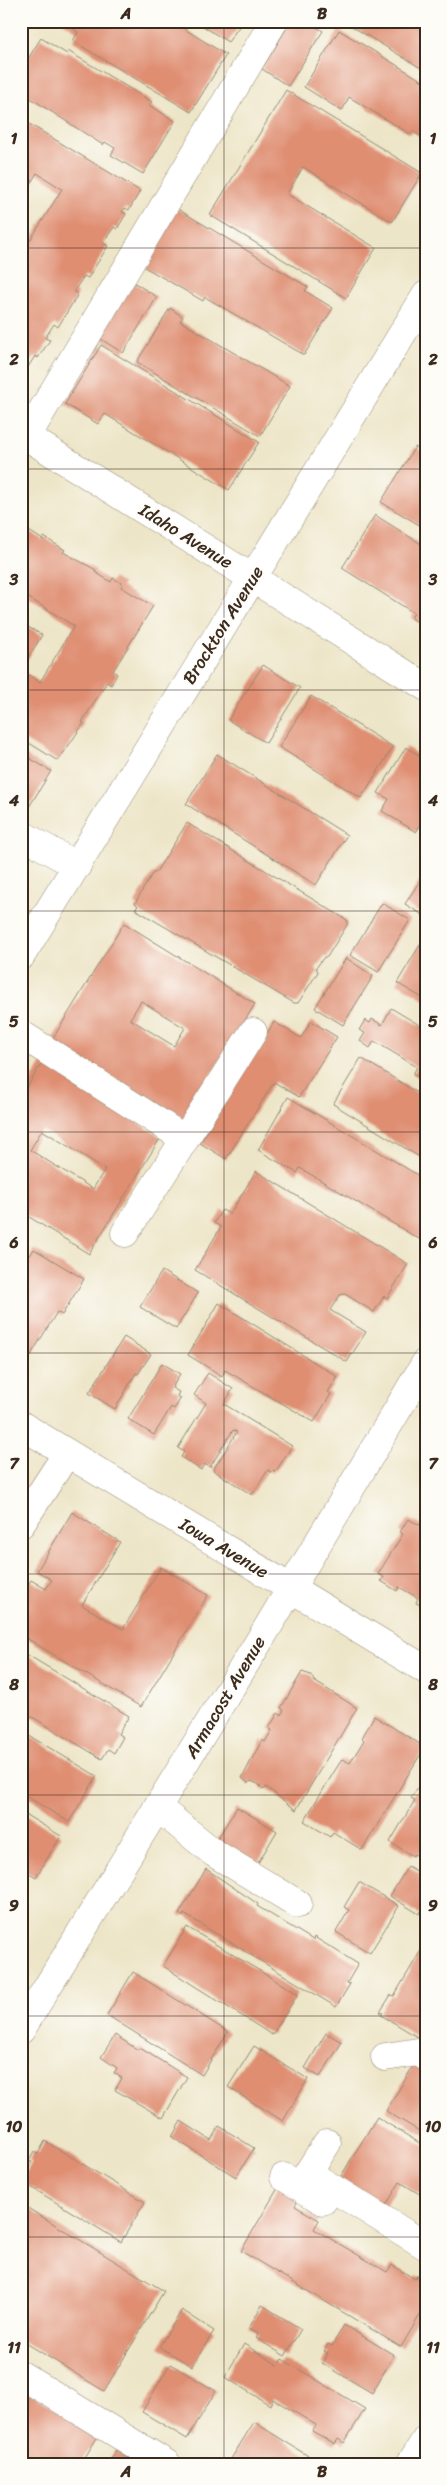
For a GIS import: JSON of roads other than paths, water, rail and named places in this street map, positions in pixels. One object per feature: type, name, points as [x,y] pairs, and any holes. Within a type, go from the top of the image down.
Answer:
[{"type":"street","points":[[24,434],[274,21]]},
{"type":"street","name":"Brockton Avenue","points":[[21,956],[426,295]]},
{"type":"street","name":"Idaho Avenue","points":[[24,434],[426,687]]},
{"type":"street","points":[[21,834],[77,866]]},
{"type":"street","points":[[125,1233],[253,1032]]},
{"type":"street","points":[[21,1034],[184,1139]]},
{"type":"street","name":"Armacost Avenue","points":[[21,2030],[291,1588],[426,1362]]},
{"type":"street","name":"Iowa Avenue","points":[[21,1425],[426,1670]]},
{"type":"street","points":[[21,1524],[67,1452]]},
{"type":"street","points":[[157,1807],[214,1853],[298,1904]]},
{"type":"street","points":[[385,2057],[418,2052],[426,2056]]},
{"type":"street","points":[[327,2143],[308,2173],[426,2246]]},
{"type":"street","points":[[284,2177],[426,2264]]},
{"type":"street","points":[[21,2375],[167,2464]]},
{"type":"street","points":[[410,2464],[426,2439]]}]
